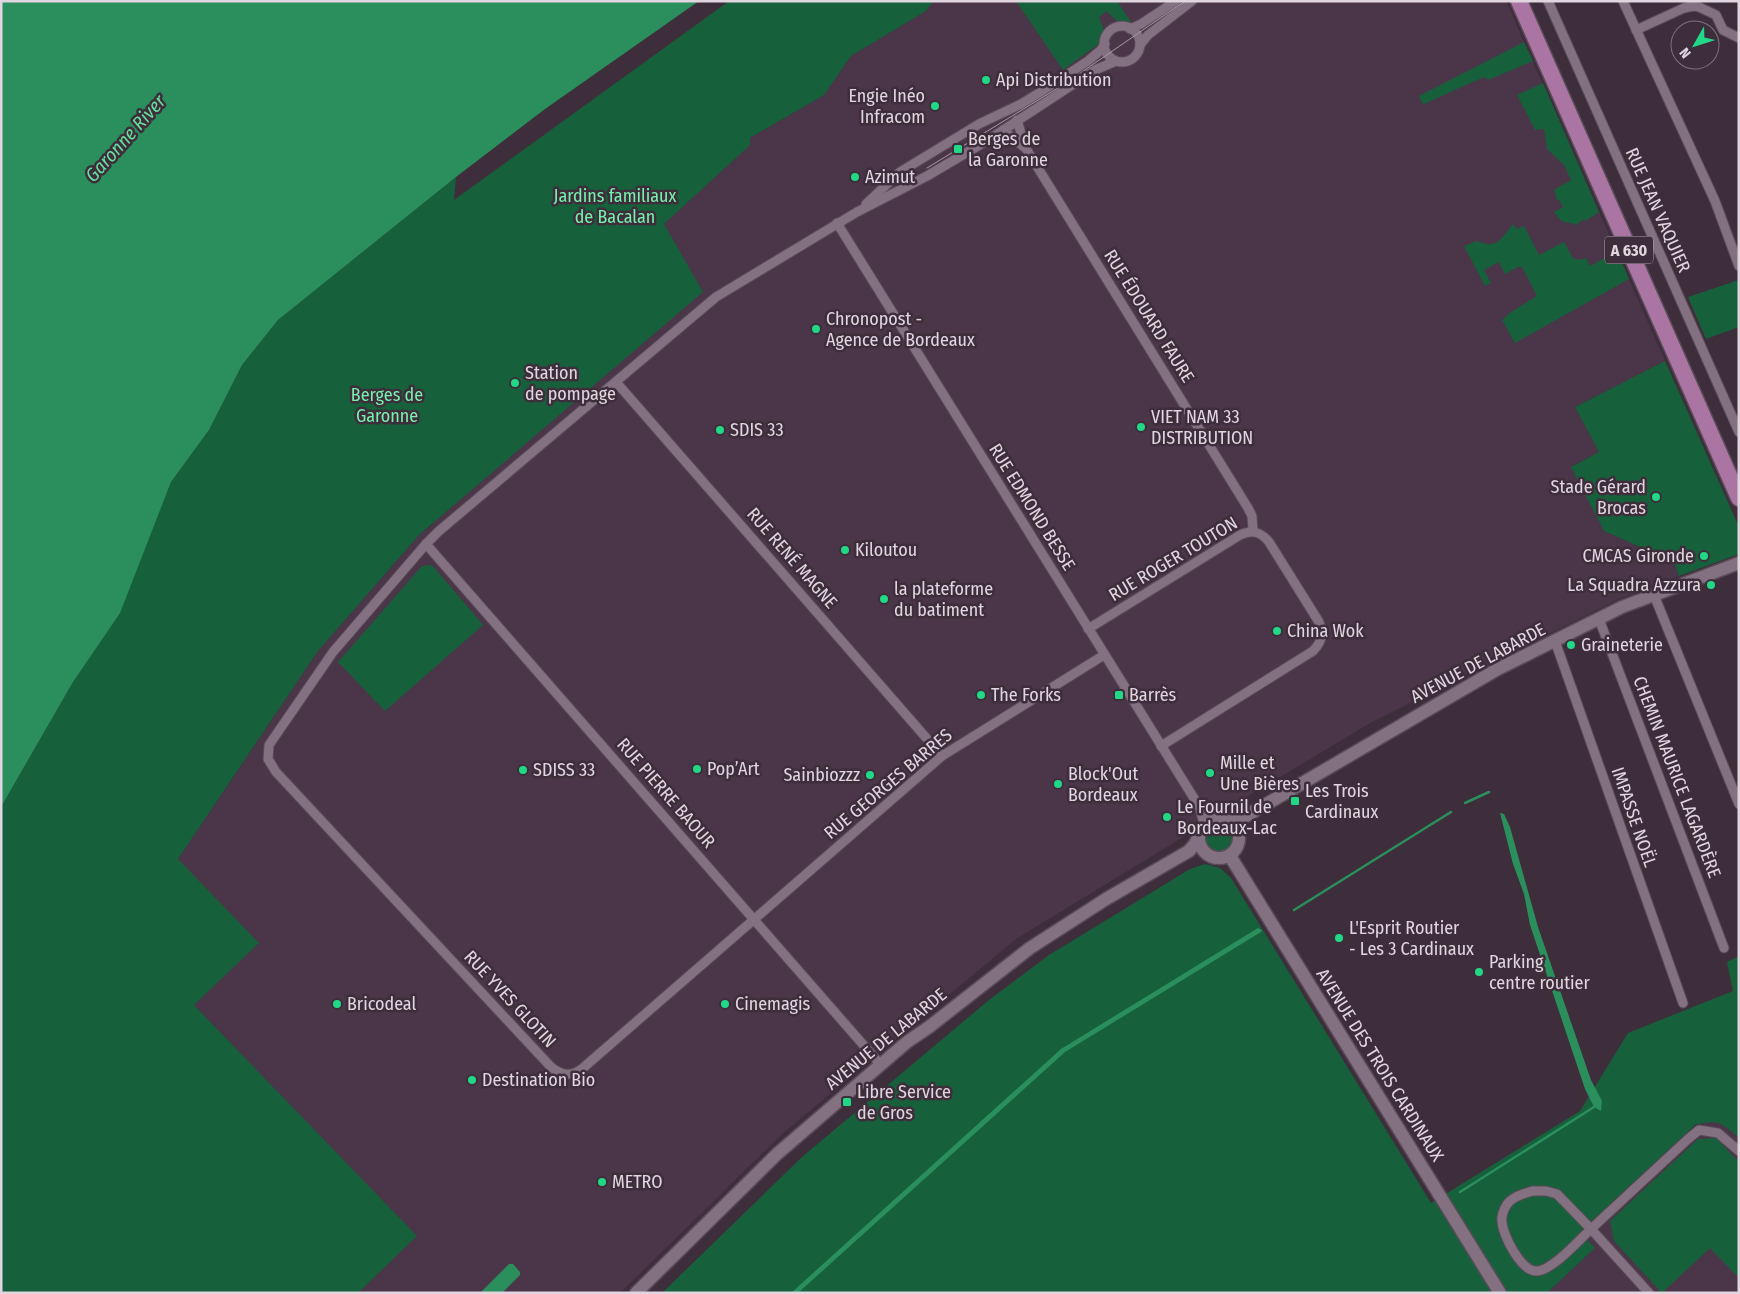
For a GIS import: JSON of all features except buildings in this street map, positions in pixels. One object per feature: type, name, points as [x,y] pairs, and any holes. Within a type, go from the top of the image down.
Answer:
[{"type":"highway","name":"A 630","points":[[1519,1],[1739,498]]},
{"type":"highway","name":"A 630","points":[[1530,1],[1739,471]]},
{"type":"main road","name":"AVENUE DE LABARDE","points":[[1222,819],[1235,820],[1246,816],[1496,670],[1599,619],[1654,595],[1739,563]]},
{"type":"main road","points":[[1189,851],[1197,850],[1217,859],[1230,856],[1237,849],[1240,825],[1246,816]]},
{"type":"main road","points":[[1206,853],[1200,845],[1201,830],[1212,819],[1222,819],[1235,825],[1239,834]]},
{"type":"main road","name":"AVENUE DE LABARDE","points":[[636,1293],[776,1154],[880,1064],[1030,948],[1080,915],[1189,851],[1195,844],[1201,830]]},
{"type":"main road","name":"AVENUE DES TROIS CARDINAUX","points":[[1230,856],[1500,1293]]},
{"type":"street","points":[[1130,29],[1176,1]]},
{"type":"street","points":[[1105,44],[1108,55],[1116,61],[1122,62],[1132,59],[1148,35],[1192,1]]},
{"type":"street","name":"RUE JEAN VAQUIER","points":[[1548,1],[1739,432]]},
{"type":"street","points":[[1623,1],[1715,201],[1739,266]]},
{"type":"street","points":[[1636,30],[1684,8],[1694,6],[1716,15],[1723,30],[1739,38]]},
{"type":"street","points":[[857,212],[900,172],[984,121],[1021,104],[1088,61],[1101,50],[1108,33],[1113,29],[1118,27],[1130,29],[1137,35],[1140,45]]},
{"type":"street","points":[[426,544],[716,297],[837,223],[927,176],[1003,130],[1080,78],[1104,65],[1116,61]]},
{"type":"street","name":"RUE ÉDOUARD FAURE","points":[[1017,120],[1025,147],[1248,508],[1252,516],[1253,531]]},
{"type":"street","name":"RUE ÉDOUARD FAURE","points":[[1003,130],[1025,147]]},
{"type":"street","name":"RUE EDMOND BESSE","points":[[837,223],[1200,808],[1201,830]]},
{"type":"street","name":"RUE RENÉ MAGNE","points":[[616,382],[942,756]]},
{"type":"street","name":"RUE ROGER TOUTON","points":[[1088,629],[1240,535],[1253,531],[1269,542],[1291,577],[1322,628],[1321,641],[1313,651],[1161,746]]},
{"type":"street","name":"RUE YVES GLOTIN","points":[[426,544],[333,652],[269,745],[268,759],[276,772],[551,1067],[561,1074],[572,1074],[584,1068],[754,919]]},
{"type":"street","name":"RUE PIERRE BAOUR","points":[[426,544],[880,1064]]},
{"type":"street","points":[[1654,595],[1739,804]]},
{"type":"street","name":"CHEMIN MAURICE LAGARDÈRE","points":[[1599,619],[1724,948]]},
{"type":"street","name":"IMPASSE NOËL","points":[[1555,641],[1682,1004]]},
{"type":"street","name":"RUE GEORGES BARRES","points":[[754,919],[942,756],[1104,655]]},
{"type":"street","name":"RUE EDMOND BESSE","points":[[1200,808],[1222,819]]},
{"type":"street","points":[[1649,1293],[1591,1229],[1557,1194],[1546,1191],[1532,1191],[1517,1196],[1506,1205],[1502,1220],[1507,1238],[1516,1256],[1526,1267],[1536,1271],[1547,1268],[1591,1229],[1688,1139],[1699,1130],[1718,1133],[1739,1151]]},
{"type":"shaded area","points":[[934,1],[1506,1],[1665,361],[1575,407],[1599,452],[1572,466],[1604,531],[1674,562],[1679,576],[1619,599],[1372,722],[1223,811],[1213,808],[1195,822],[1193,831],[1016,939],[781,1135],[620,1293],[358,1293],[416,1236],[194,1005],[178,859],[318,651],[419,535],[430,527],[664,224],[749,145],[750,138],[824,95],[851,56],[926,11]]},
{"type":"shaded area","points":[[1711,1121],[1726,1126],[1739,1138],[1739,1293],[1547,1293],[1595,1248],[1579,1232],[1696,1125]]},
{"type":"green space","name":"Berges de Garonne","points":[[729,1],[934,1],[926,11],[851,56],[824,95],[750,138],[750,145],[664,224],[703,292],[419,535],[318,651],[178,859],[259,943],[194,1005],[417,1236],[358,1293],[1,1293],[1,807],[73,682],[119,613],[171,482],[209,430],[242,365],[278,320],[456,177],[454,200]]},
{"type":"green space","points":[[1016,1],[1117,1],[1131,22],[1121,23],[1107,11],[1099,17],[1104,30],[1100,43],[1063,70]]},
{"type":"green space","points":[[1524,42],[1533,61],[1488,80],[1484,77],[1424,104],[1422,103],[1419,96]]},
{"type":"green space","points":[[1543,83],[1599,212],[1586,221],[1585,219],[1578,223],[1579,225],[1561,221],[1554,212],[1563,207],[1559,200],[1557,200],[1554,190],[1571,180],[1564,165],[1547,149],[1544,129],[1535,130],[1517,95]]},
{"type":"green space","points":[[1513,224],[1517,229],[1524,226],[1539,255],[1564,242],[1573,258],[1579,260],[1586,258],[1590,266],[1617,251],[1629,279],[1515,343],[1502,320],[1511,312],[1537,296],[1522,267],[1518,267],[1505,274],[1499,262],[1484,270],[1491,283],[1485,286],[1464,246],[1477,241],[1494,243],[1502,238]]},
{"type":"green space","points":[[1739,280],[1739,327],[1706,339],[1688,297]]},
{"type":"green space","name":"Stade Gérard Brocas","points":[[1665,361],[1739,527],[1739,554],[1679,576],[1674,562],[1604,531],[1571,467],[1599,452],[1575,407]]},
{"type":"green space","points":[[432,565],[483,625],[385,711],[338,662],[422,566]]},
{"type":"green space","points":[[1219,826],[1228,830],[1232,839],[1228,848],[1219,852],[1210,848],[1206,839],[1210,830]]},
{"type":"green space","points":[[1205,864],[1220,868],[1231,878],[1431,1203],[1580,1111],[1628,1033],[1733,991],[1727,962],[1739,956],[1739,1138],[1719,1124],[1709,1122],[1695,1125],[1580,1232],[1595,1248],[1547,1293],[662,1293],[802,1157],[989,1000],[1049,955],[1190,869]]},
{"type":"green space","points":[[1716,1138],[1739,1162],[1739,1278],[1710,1248],[1662,1293],[1614,1241],[1610,1221],[1698,1139]]},
{"type":"water","name":"Garonne River","points":[[1,1],[699,1],[545,109],[456,177],[278,320],[242,365],[209,430],[171,482],[120,613],[73,682],[1,807]]},
{"type":"water","points":[[1500,813],[1504,814],[1510,827],[1538,927],[1591,1080],[1602,1101],[1601,1111],[1594,1107],[1585,1089],[1530,925],[1524,894],[1513,864]]},
{"type":"water","points":[[1258,928],[1262,930],[1261,932],[1065,1052],[798,1293],[791,1293],[1061,1049]]},
{"type":"water","points":[[509,1264],[513,1264],[520,1272],[520,1275],[502,1293],[482,1293],[482,1291]]},
{"type":"waterway","points":[[1465,803],[1489,792]]},
{"type":"waterway","points":[[1294,910],[1451,812]]},
{"type":"waterway","points":[[1460,1192],[1594,1107]]},
{"type":"tram line","points":[[927,168],[1066,83],[1185,1]]},
{"type":"place","name":"Api Distribution","points":[[986,80]]},
{"type":"place","name":"Engie Inéo Infracom","points":[[935,106]]},
{"type":"place","name":"Berges de la Garonne","points":[[958,149]]},
{"type":"place","name":"Azimut","points":[[855,177]]},
{"type":"place","name":"Chronopost - Agence de Bordeaux","points":[[816,329]]},
{"type":"place","name":"Station de pompage","points":[[515,383]]},
{"type":"place","name":"VIET NAM 33 DISTRIBUTION","points":[[1141,427]]},
{"type":"place","name":"SDIS 33","points":[[720,430]]},
{"type":"place","name":"Stade Gérard Brocas","points":[[1656,497]]},
{"type":"place","name":"Kiloutou","points":[[845,550]]},
{"type":"place","name":"CMCAS Gironde","points":[[1704,556]]},
{"type":"place","name":"La Squadra Azzura","points":[[1711,585]]},
{"type":"place","name":"la plateforme du batiment","points":[[884,599]]},
{"type":"place","name":"China Wok","points":[[1277,631]]},
{"type":"place","name":"Graineterie","points":[[1571,645]]},
{"type":"place","name":"The Forks","points":[[981,695]]},
{"type":"place","name":"Barrès","points":[[1119,695]]},
{"type":"place","name":"Pop’Art","points":[[697,769]]},
{"type":"place","name":"SDISS 33","points":[[523,770]]},
{"type":"place","name":"Mille et Une Bières","points":[[1210,773]]},
{"type":"place","name":"Sainbiozzz","points":[[870,775]]},
{"type":"place","name":"Block'Out Bordeaux","points":[[1058,784]]},
{"type":"place","name":"Les Trois Cardinaux","points":[[1295,801]]},
{"type":"place","name":"Le Fournil de Bordeaux-Lac","points":[[1167,817]]},
{"type":"place","name":"L'Esprit Routier - Les 3 Cardinaux","points":[[1339,938]]},
{"type":"place","name":"Parking centre routier","points":[[1479,972]]},
{"type":"place","name":"Bricodeal","points":[[337,1004]]},
{"type":"place","name":"Cinemagis","points":[[725,1004]]},
{"type":"place","name":"Destination Bio","points":[[472,1080]]},
{"type":"place","name":"Libre Service de Gros","points":[[847,1102]]},
{"type":"place","name":"METRO","points":[[602,1182]]},
{"type":"park label","name":"Jardins familiaux de Bacalan","points":[[615,206]]}]
